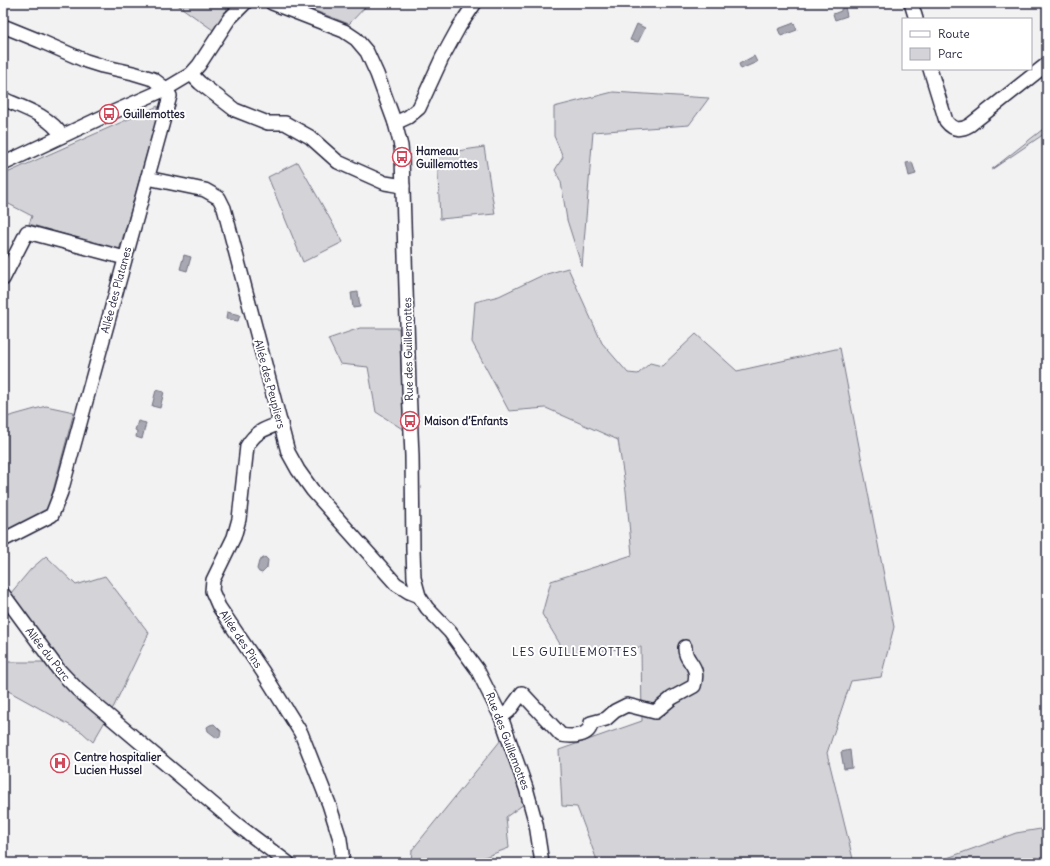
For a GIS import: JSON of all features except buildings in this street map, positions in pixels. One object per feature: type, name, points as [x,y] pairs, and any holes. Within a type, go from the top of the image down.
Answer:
[{"type":"street","points":[[3,164],[166,89],[191,74],[199,66],[229,19],[245,3]]},
{"type":"street","name":"Rue des Guillemottes","points":[[272,3],[344,31],[356,39],[367,52],[377,74],[395,123],[401,146],[403,186],[412,456],[414,578],[419,596],[427,608],[450,632],[477,669],[501,717],[520,768],[536,824],[542,863]]},
{"type":"street","points":[[395,123],[408,117],[419,108],[442,58],[459,27],[476,3]]},
{"type":"street","points":[[911,3],[916,18]]},
{"type":"street","points":[[3,26],[40,40],[86,61],[153,79],[159,82],[166,89]]},
{"type":"street","points":[[930,70],[946,121],[950,126],[956,129],[964,129],[1047,64]]},
{"type":"street","points":[[191,74],[200,83],[235,110],[268,123],[285,123],[310,137],[338,162],[385,183],[403,186]]},
{"type":"street","name":"Allée des Platanes","points":[[3,540],[52,515],[61,492],[170,96],[166,89]]},
{"type":"street","points":[[3,99],[36,114],[57,128],[62,136]]},
{"type":"street","name":"Allée des Peupliers","points":[[147,178],[205,190],[219,198],[224,208],[292,461],[304,480],[396,584],[419,596]]},
{"type":"street","points":[[3,279],[27,232],[125,258]]},
{"type":"street","name":"Allée des Pins","points":[[281,424],[260,431],[252,438],[247,446],[239,519],[234,537],[213,580],[212,591],[219,606],[301,733],[329,804],[340,839],[342,854],[341,863]]},
{"type":"street","name":"Allée du Parc","points":[[3,594],[58,670],[78,690],[239,826],[288,863]]},
{"type":"street","points":[[501,717],[509,711],[522,693],[561,735],[570,737],[586,733],[591,727],[591,723],[606,719],[623,706],[633,706],[655,712],[672,698],[694,686],[696,672],[693,664],[687,656],[685,647]]},
{"type":"green space","points":[[175,3],[228,3],[226,13],[213,30]]},
{"type":"green space","points":[[295,3],[369,3],[349,24]]},
{"type":"green space","points":[[613,92],[709,98],[689,125],[593,132],[582,267],[567,220],[561,182],[555,170],[563,157],[554,136],[554,107]]},
{"type":"green space","points":[[158,106],[158,113],[119,250],[29,224],[32,216],[3,201],[3,176],[7,173]]},
{"type":"green space","points":[[1047,126],[1047,132],[991,170]]},
{"type":"green space","points":[[484,147],[495,214],[440,219],[437,154]]},
{"type":"green space","points":[[298,162],[343,242],[303,262],[268,177]]},
{"type":"green space","points":[[568,268],[602,343],[628,373],[638,374],[650,363],[662,366],[696,334],[737,371],[840,348],[894,627],[881,677],[851,681],[827,753],[854,863],[598,863],[577,807],[562,806],[559,750],[642,721],[641,647],[566,654],[542,614],[551,581],[632,555],[626,491],[618,440],[546,408],[509,411],[472,342],[475,302],[499,296],[543,275]]},
{"type":"green space","points":[[360,328],[399,328],[404,430],[376,412],[368,367],[340,364],[328,339]]},
{"type":"green space","points":[[46,406],[74,412],[47,513],[3,533],[3,418]]},
{"type":"green space","points":[[46,556],[76,585],[105,576],[149,633],[114,706],[93,742],[82,732],[3,688],[3,662],[62,662],[10,594],[31,569]]},
{"type":"green space","points":[[501,740],[514,770],[524,804],[506,817],[509,848],[479,859],[476,863],[411,863],[412,850]]},
{"type":"green space","points":[[1047,828],[1047,863],[939,863],[950,857],[1016,833]]},
{"type":"shaded area","points":[[845,7],[847,16],[835,20],[833,14],[841,11],[841,9]]},
{"type":"shaded area","points":[[794,23],[797,30],[781,36],[778,29]]},
{"type":"shaded area","points":[[637,24],[645,28],[638,42],[630,40]]},
{"type":"shaded area","points":[[754,56],[757,62],[741,69],[739,64]]},
{"type":"shaded area","points":[[912,162],[916,174],[909,176],[906,163]]},
{"type":"shaded area","points":[[184,255],[191,257],[187,271],[180,269]]},
{"type":"shaded area","points":[[358,292],[360,307],[353,308],[351,293]]},
{"type":"shaded area","points":[[227,312],[240,315],[238,321],[226,319]]},
{"type":"shaded area","points":[[156,390],[164,392],[160,408],[152,406]]},
{"type":"shaded area","points":[[138,421],[146,423],[142,439],[136,437],[137,431],[135,430]]},
{"type":"shaded area","points":[[265,557],[268,560],[267,568],[262,573],[257,569],[259,561]]},
{"type":"shaded area","points":[[214,724],[221,731],[220,737],[217,738],[208,731],[207,727]]},
{"type":"shaded area","points":[[850,750],[852,768],[844,769],[841,752]]},
{"type":"place","name":"Guillemottes","points":[[109,114]]},
{"type":"place","name":"Hameau Guillemottes","points":[[402,157]]},
{"type":"place","name":"Maison d’Enfants","points":[[410,421]]},
{"type":"place","name":"Centre hospitalier Lucien Hussel","points":[[60,763]]},
{"type":"district","name":"LES GUILLEMOTTES","points":[[575,651]]}]
